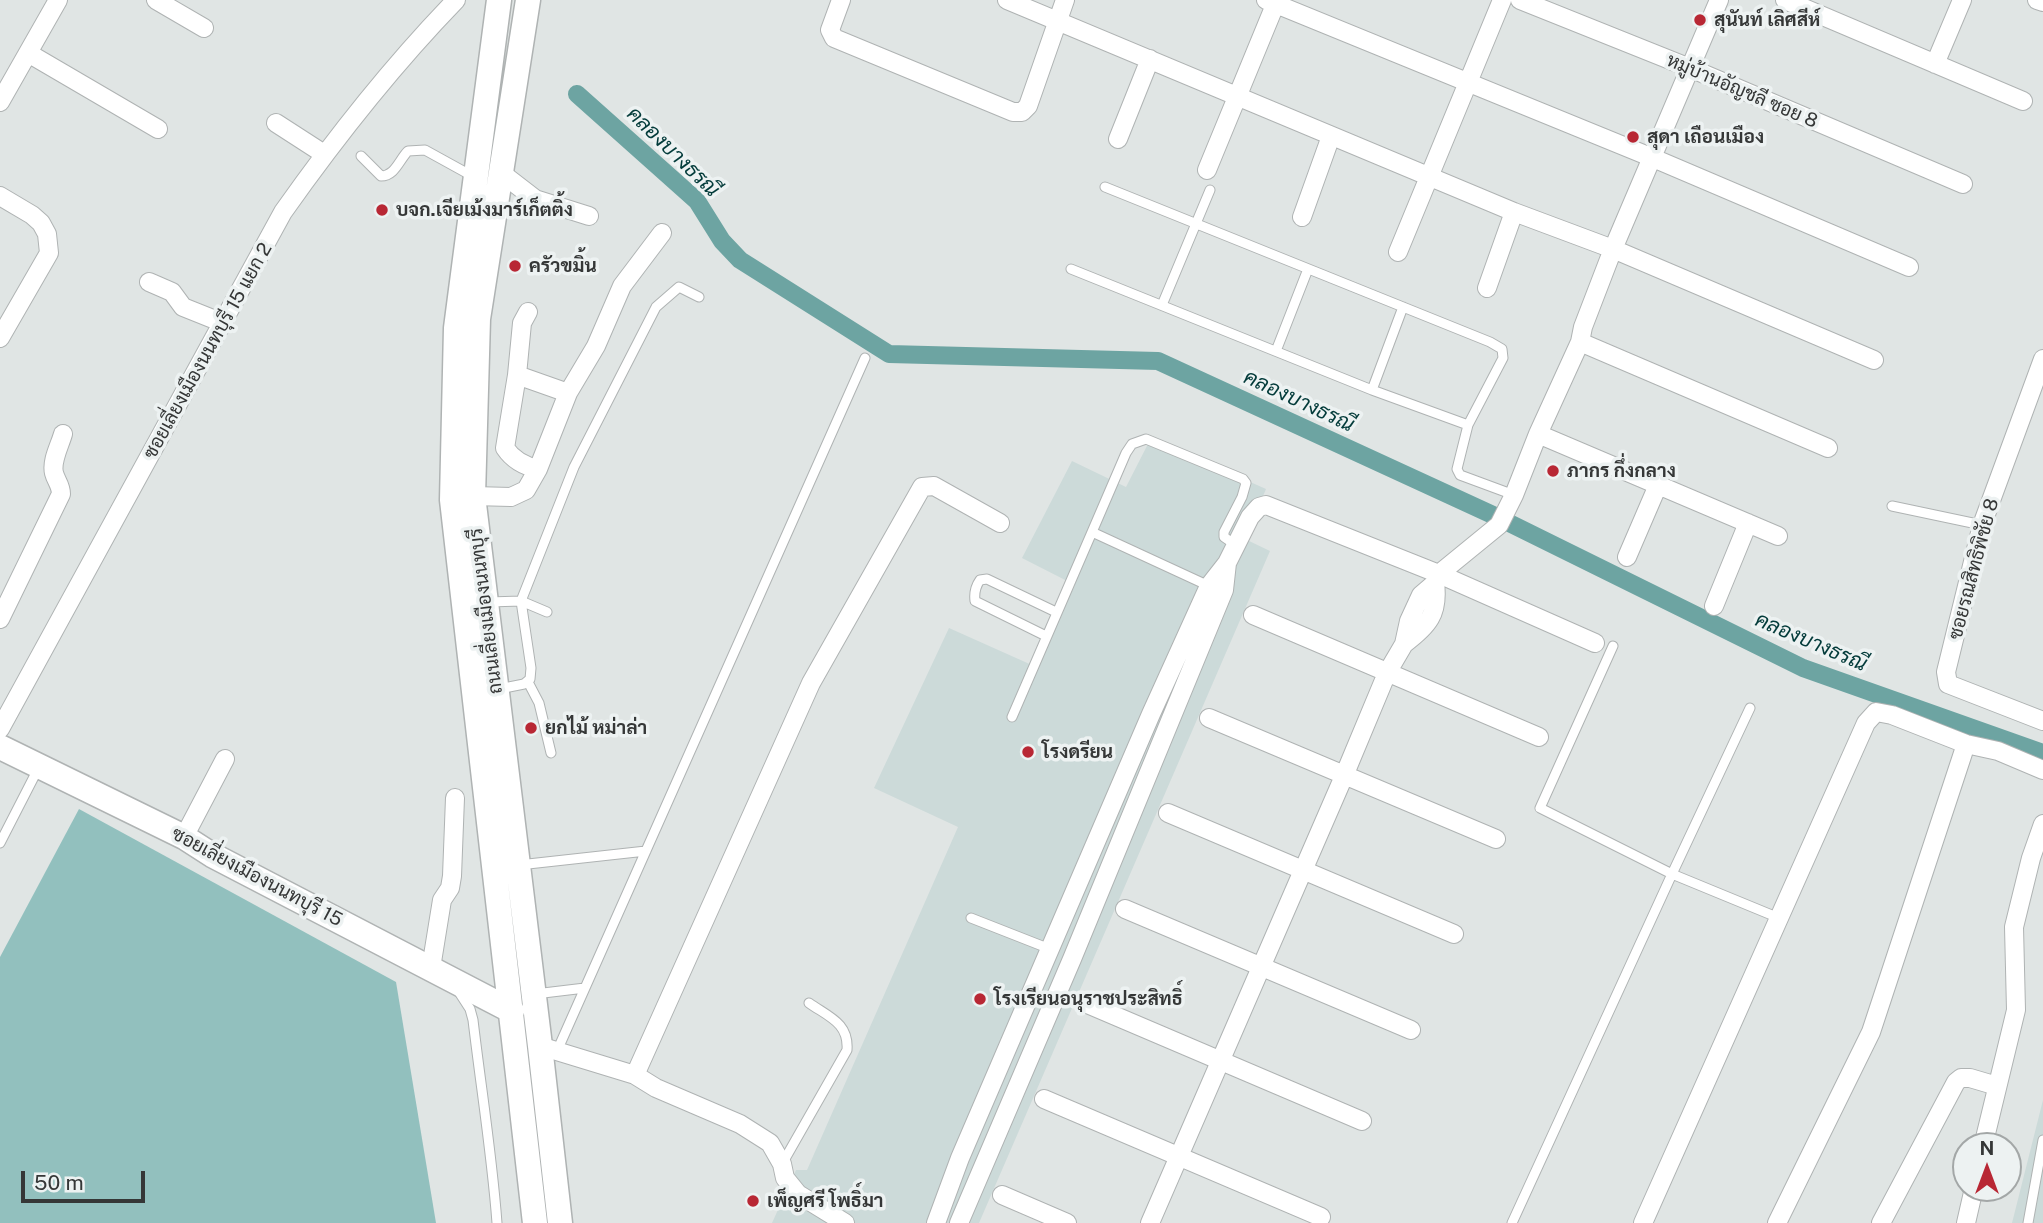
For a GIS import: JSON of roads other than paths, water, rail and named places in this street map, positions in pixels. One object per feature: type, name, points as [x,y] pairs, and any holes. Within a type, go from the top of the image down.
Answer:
[{"type":"main road","name":"ถนนเลี่ยงเมืองนนทบุรี","points":[[499,0],[478,319],[473,496],[534,994],[549,1049],[559,1223]]},
{"type":"main road","name":"ถนนเลี่ยงเมืองนนทบุรี","points":[[528,0],[456,328],[452,500],[535,1223]]},
{"type":"main road","name":"ซอยเลี่ยงเมืองนนทบุรี 15","points":[[0,747],[184,837],[212,855],[512,1010]]},
{"type":"street","points":[[0,102],[58,0]]},
{"type":"street","points":[[156,0],[204,28]]},
{"type":"street","name":"ซอยเลี่ยงเมืองนนทบุรี 15 แยก 2","points":[[0,729],[283,212],[324,153],[407,52],[456,0]]},
{"type":"street","points":[[841,0],[830,30],[834,38],[1013,112],[1023,112],[1028,106],[1065,0]]},
{"type":"street","points":[[1007,0],[1514,212],[1614,249],[1874,360]]},
{"type":"street","points":[[1398,252],[1502,0]]},
{"type":"street","name":"หมู่บ้านอัญชลี ซอย 8","points":[[1520,0],[1690,68],[1963,184]]},
{"type":"street","points":[[1150,1223],[1387,673],[1404,644],[1426,628],[1437,602],[1437,579],[1506,510],[1580,342],[1583,327],[1614,249],[1719,0]]},
{"type":"street","points":[[1785,0],[2023,101]]},
{"type":"street","points":[[1935,64],[1962,0]]},
{"type":"street","points":[[2037,0],[2043,2]]},
{"type":"street","points":[[1207,170],[1273,1],[1909,267]]},
{"type":"street","points":[[28,54],[158,129]]},
{"type":"street","points":[[1118,139],[1150,59]]},
{"type":"street","points":[[276,123],[324,153]]},
{"type":"street","points":[[1302,217],[1331,136]]},
{"type":"street","points":[[488,175],[536,199],[589,216]]},
{"type":"street","points":[[0,196],[41,223],[47,234],[49,253],[0,338]]},
{"type":"street","points":[[1487,288],[1514,212]]},
{"type":"street","points":[[473,496],[511,497],[526,490],[538,469],[568,393],[596,346],[622,286],[662,233]]},
{"type":"street","points":[[149,282],[172,292],[183,307],[223,323]]},
{"type":"street","points":[[528,312],[522,323],[505,448],[510,456],[538,469]]},
{"type":"street","points":[[1580,342],[1828,448]]},
{"type":"street","name":"ซอยรณสิทธิพิชัย 8","points":[[2043,359],[1982,526],[1946,672],[1948,684],[2043,721]]},
{"type":"street","points":[[517,375],[539,380],[568,393]]},
{"type":"street","points":[[0,620],[61,494],[60,485],[53,472],[63,434]]},
{"type":"street","points":[[1538,434],[1778,536]]},
{"type":"street","points":[[1626,557],[1658,485]]},
{"type":"street","points":[[635,1075],[811,684],[922,487],[934,486],[1000,523]]},
{"type":"street","points":[[936,1223],[961,1158],[1139,741],[1209,586],[1227,563],[1250,517],[1259,507],[1266,505],[1437,579],[1604,644]]},
{"type":"street","points":[[1714,606],[1748,523]]},
{"type":"street","points":[[959,1223],[1072,959],[1224,590],[1227,563]]},
{"type":"street","points":[[1253,615],[1539,737]]},
{"type":"street","points":[[1643,1223],[1866,723],[1876,712],[1892,715],[1966,744],[1998,751],[2043,770]]},
{"type":"street","points":[[1209,718],[1496,839]]},
{"type":"street","points":[[1139,741],[1158,752]]},
{"type":"street","points":[[1777,1223],[1871,1032],[1966,744]]},
{"type":"street","points":[[184,837],[225,759]]},
{"type":"street","points":[[440,972],[442,900],[450,888],[452,876],[454,798]]},
{"type":"street","points":[[1168,813],[1454,934]]},
{"type":"street","points":[[1986,1132],[2016,1010],[2014,927],[2031,858],[2043,824]]},
{"type":"street","points":[[1125,909],[1411,1030]]},
{"type":"street","points":[[1051,950],[1072,959]]},
{"type":"street","points":[[1085,1003],[1362,1121]]},
{"type":"street","points":[[549,1049],[635,1075],[656,1088],[740,1124],[770,1143],[782,1164],[785,1178],[797,1194],[845,1223]]},
{"type":"street","points":[[1881,1223],[1956,1082],[1961,1077],[1997,1086]]},
{"type":"street","points":[[1044,1099],[1321,1217]]},
{"type":"street","points":[[1002,1195],[1067,1223]]},
{"type":"street","points":[[1966,1223],[1971,1202]]},
{"type":"lane","points":[[361,156],[381,176],[392,173],[408,150],[414,149],[425,150],[488,175]]},
{"type":"lane","points":[[1105,187],[1502,349],[1503,358],[1468,425],[1457,464],[1460,475],[1506,510]]},
{"type":"lane","points":[[1162,305],[1210,190]]},
{"type":"lane","points":[[1071,269],[1372,390],[1468,425]]},
{"type":"lane","points":[[1276,351],[1308,269]]},
{"type":"lane","points":[[551,753],[540,703],[528,682],[531,668],[521,601],[574,467],[656,307],[679,287],[699,297]]},
{"type":"lane","points":[[1372,390],[1403,307]]},
{"type":"lane","points":[[549,1049],[585,988],[865,358]]},
{"type":"lane","points":[[1012,717],[1132,444],[1146,439],[1243,479],[1246,483],[1242,497],[1224,532],[1224,537],[1237,546]]},
{"type":"lane","points":[[1892,506],[1982,526]]},
{"type":"lane","points":[[1092,532],[1209,586]]},
{"type":"lane","points":[[1046,636],[975,601],[977,585],[980,580],[987,579],[1056,612]]},
{"type":"lane","points":[[484,602],[521,601],[547,612]]},
{"type":"lane","points":[[1604,644],[1540,808],[1672,874],[1779,918]]},
{"type":"lane","points":[[495,690],[528,682]]},
{"type":"lane","points":[[1513,1223],[1751,708]]},
{"type":"lane","points":[[0,843],[39,766]]},
{"type":"lane","points":[[517,865],[646,851]]},
{"type":"lane","points":[[971,918],[1051,950]]},
{"type":"lane","points":[[440,972],[470,1009],[474,1020],[491,1149],[497,1223]]},
{"type":"lane","points":[[534,994],[585,988]]},
{"type":"lane","points":[[782,1164],[848,1051],[848,1038],[843,1027],[809,1003]]},
{"type":"lane","points":[[2028,1223],[2043,1140]]},
{"type":"waterway","name":"คลองบางธรณี","points":[[577,94],[697,201],[722,241],[740,260],[889,354],[1158,361],[1495,516],[1803,668],[2043,753]]},
{"type":"place","name":"สุนันท์ เลิศสีห์","points":[[1700,20]]},
{"type":"place","name":"สุดา เถือนเมือง","points":[[1633,137]]},
{"type":"place","name":"บจก.เจียเม้งมาร์เก็ตติ้ง","points":[[382,210]]},
{"type":"place","name":"ครัวขมิ้น","points":[[515,266]]},
{"type":"place","name":"ภากร กึ่งกลาง","points":[[1553,471]]},
{"type":"place","name":"ยกไม้ หม่าล่า","points":[[531,728]]},
{"type":"place","name":"โรงดรียน","points":[[1028,752]]},
{"type":"place","name":"โรงเรียนอนุราชประสิทธิ์","points":[[980,999]]},
{"type":"place","name":"เพ็ญศรี โพธิ์มา","points":[[753,1201]]}]
